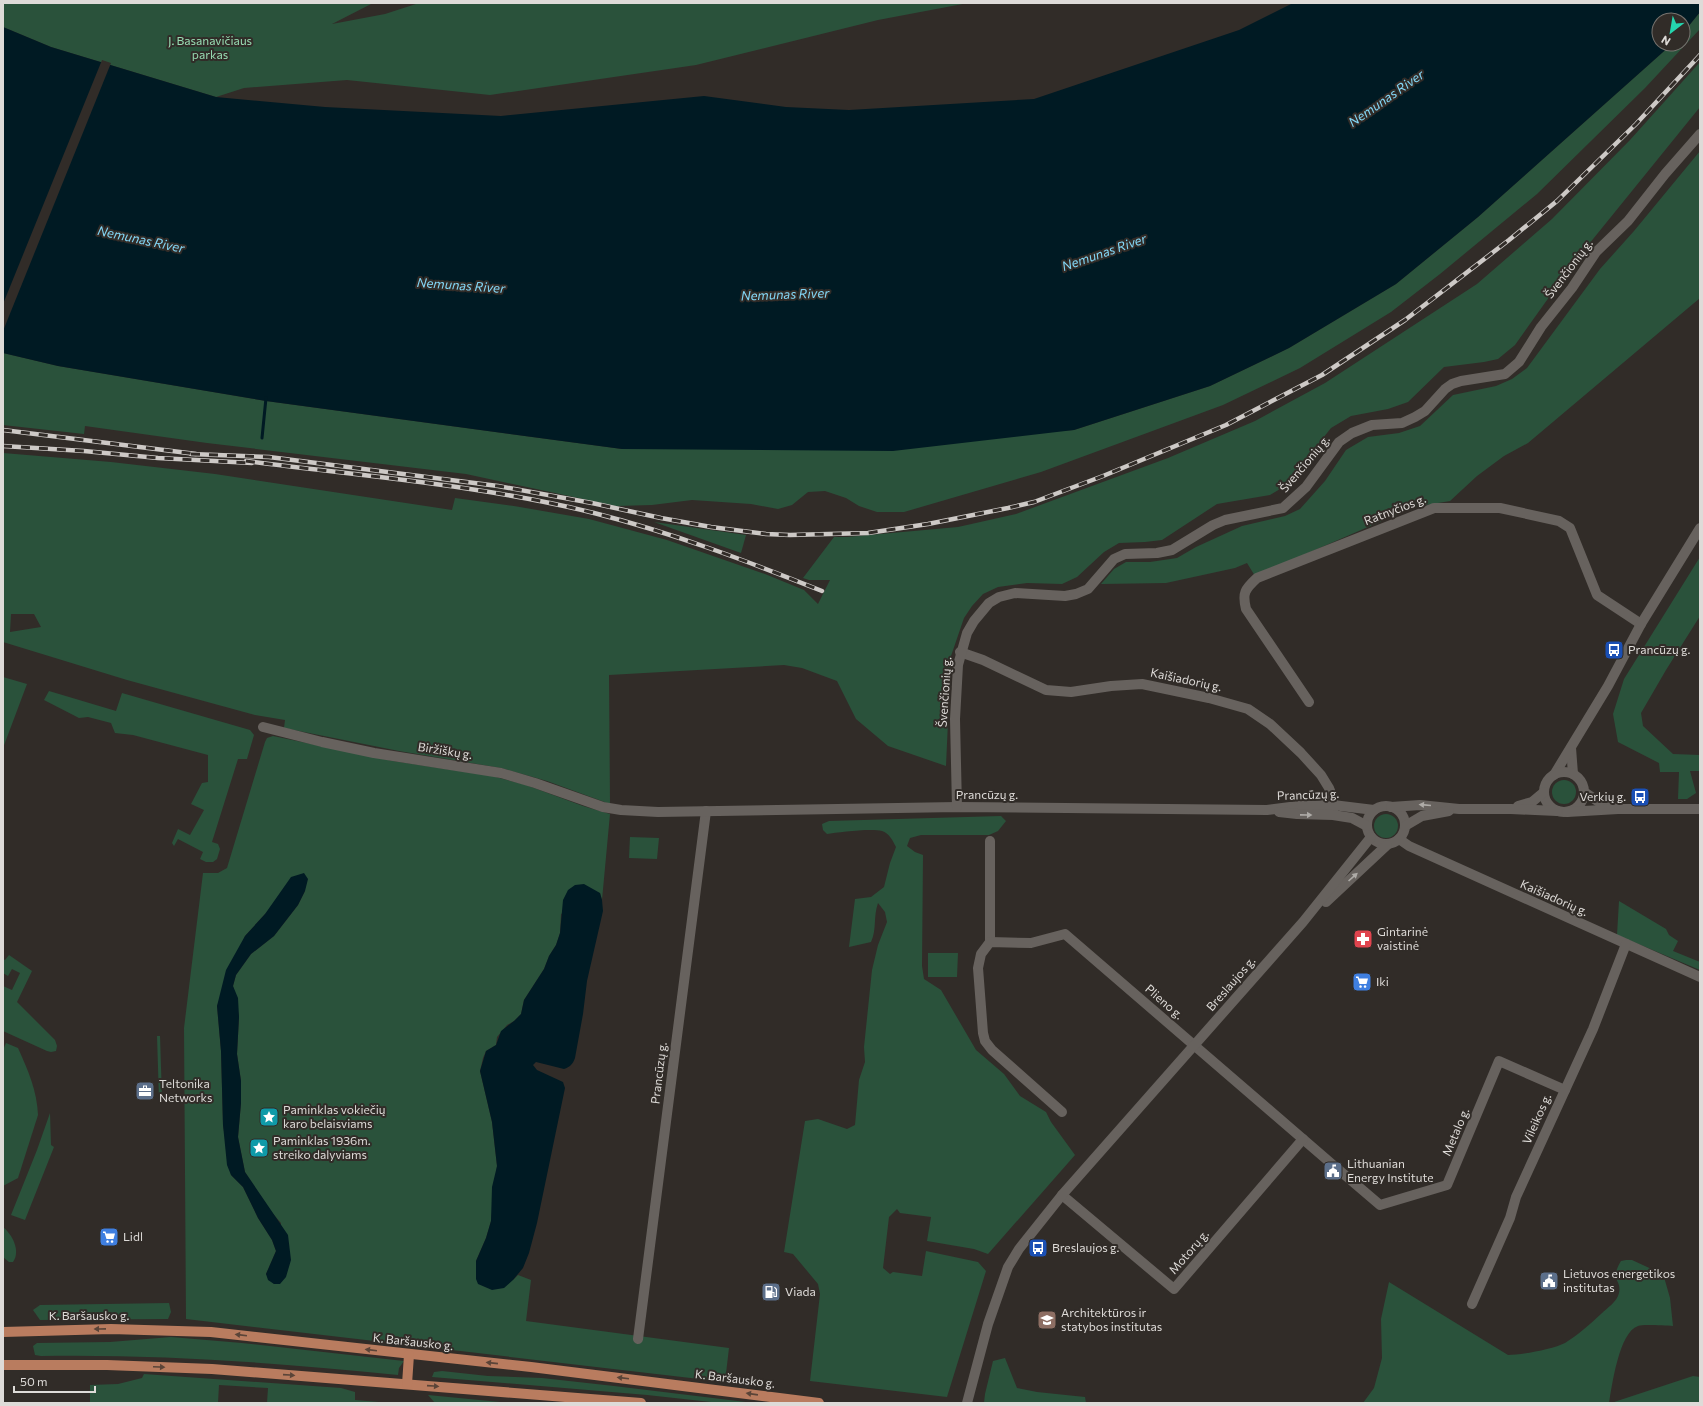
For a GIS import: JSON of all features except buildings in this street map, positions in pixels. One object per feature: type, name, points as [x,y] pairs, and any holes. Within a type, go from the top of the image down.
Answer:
[{"type":"main road","name":"K. Baršausko g.","points":[[3,1332],[96,1329],[186,1330],[546,1369],[818,1403]]},
{"type":"main road","points":[[407,1384],[409,1355]]},
{"type":"main road","points":[[3,1365],[107,1365],[212,1369],[407,1384],[597,1401],[641,1403]]},
{"type":"street","name":"Švenčionių g.","points":[[957,807],[955,719],[957,673],[960,652],[967,633],[974,621],[989,603],[999,597],[1015,593],[1065,596],[1076,594],[1088,589],[1114,559],[1125,554],[1157,553],[1172,550],[1212,525],[1225,520],[1284,508],[1306,487],[1339,442],[1352,433],[1372,425],[1402,422],[1415,417],[1425,411],[1445,389],[1452,384],[1461,381],[1505,374],[1522,358],[1541,327],[1572,288],[1596,252],[1628,222],[1665,174],[1700,134]]},
{"type":"street","name":"Ratnyčios g.","points":[[1309,702],[1246,609],[1244,598],[1247,587],[1257,578],[1434,508],[1500,508],[1559,521],[1565,524],[1570,528],[1597,595],[1641,624]]},
{"type":"street","points":[[1554,775],[1563,772],[1573,774],[1581,782],[1584,792],[1581,802],[1577,807],[1562,811],[1546,801],[1544,792],[1547,782],[1554,775],[1571,748],[1608,686],[1641,624],[1700,528]]},
{"type":"street","name":"Kaišiadorių g.","points":[[960,652],[983,660],[1046,690],[1071,692],[1111,686],[1142,684],[1209,698],[1248,709],[1270,724],[1301,753],[1321,775],[1329,788],[1333,810]]},
{"type":"street","name":"Biržiškų g.","points":[[263,727],[374,753],[501,773],[535,783],[603,807],[621,810]]},
{"type":"street","points":[[1571,748],[1573,774]]},
{"type":"street","points":[[1511,808],[1532,802],[1544,792]]},
{"type":"street","points":[[1584,792],[1599,802],[1618,809]]},
{"type":"street","points":[[1392,807],[1402,814],[1405,831],[1400,839],[1394,843],[1387,844],[1376,841],[1371,837],[1367,826],[1370,815],[1374,810],[1385,806],[1392,807],[1420,804],[1459,809],[1511,808],[1562,811],[1700,809]]},
{"type":"street","name":"Prancūzų g.","points":[[621,810],[706,811],[957,807],[1267,810],[1298,806],[1333,810],[1374,810]]},
{"type":"street","points":[[1405,826],[1422,816],[1459,809]]},
{"type":"street","name":"Prancūzų g.","points":[[1333,810],[1367,826]]},
{"type":"street","name":"Prancūzų g.","points":[[638,1339],[706,811]]},
{"type":"street","name":"Breslaujos g.","points":[[967,1403],[988,1324],[1008,1267],[1018,1249],[1062,1195],[1304,922],[1371,837]]},
{"type":"street","name":"Kaišiadorių g.","points":[[1400,839],[1409,846],[1700,977]]},
{"type":"street","points":[[990,842],[990,942],[981,954],[978,968],[983,1033],[985,1041],[992,1050],[1062,1112]]},
{"type":"street","name":"Breslaujos g.","points":[[1304,922],[1387,844]]},
{"type":"street","name":"Plieno g.","points":[[990,942],[1030,943],[1065,934],[1303,1139]]},
{"type":"street","name":"Vileikos g.","points":[[1472,1304],[1510,1218],[1516,1197],[1593,1029],[1626,944]]},
{"type":"street","name":"Metalo g.","points":[[1303,1139],[1380,1205],[1447,1185],[1499,1061],[1565,1090]]},
{"type":"street","name":"Motorų g.","points":[[1062,1195],[1174,1289],[1303,1139]]},
{"type":"green space","name":"J. Basanavičiaus parkas","points":[[3,3],[373,3],[332,24],[385,14],[419,3],[968,3],[878,20],[696,65],[490,95],[347,80],[244,88],[216,97],[51,47],[3,27]]},
{"type":"green space","points":[[1700,12],[1700,29],[1691,39],[1691,23]]},
{"type":"green space","points":[[1663,52],[1679,52],[1645,88],[1537,194],[1440,274],[1391,312],[1300,368],[1223,405],[1041,472],[904,512],[877,512],[859,506],[846,498],[825,491],[808,492],[792,505],[778,509],[751,504],[692,500],[652,505],[616,506],[466,474],[207,443],[85,426],[84,434],[3,425],[3,353],[58,366],[266,401],[622,449],[759,449],[1074,430],[1210,386],[1289,348],[1396,284],[1478,217]]},
{"type":"green space","points":[[1700,62],[1700,107],[1572,265],[1515,345],[1498,359],[1444,367],[1408,402],[1388,409],[1351,416],[1331,428],[1285,486],[1270,495],[1217,504],[1162,540],[1119,543],[1104,552],[1077,577],[1062,584],[1027,583],[998,587],[983,594],[964,618],[951,656],[946,766],[888,746],[856,719],[837,681],[802,668],[784,665],[609,675],[610,804],[547,781],[501,768],[399,751],[284,728],[285,720],[255,715],[127,680],[3,642],[3,453],[111,462],[215,474],[452,510],[455,498],[514,506],[589,519],[667,540],[765,574],[804,590],[818,604],[830,580],[809,580],[803,578],[834,537],[958,527],[1016,514],[1168,458],[1255,421],[1325,383],[1477,284],[1552,219],[1630,140]],"holes":[[[11,614],[34,614],[41,627],[10,632]]]},
{"type":"green space","points":[[1700,151],[1700,298],[1528,443],[1504,456],[1477,476],[1450,501],[1414,507],[1255,576],[1247,563],[1235,568],[1166,583],[1101,584],[1114,569],[1126,562],[1150,562],[1177,558],[1196,547],[1242,526],[1285,516],[1300,509],[1325,481],[1346,450],[1368,437],[1399,433],[1420,426],[1453,395],[1496,386],[1512,379],[1527,368],[1600,269],[1634,231]]},
{"type":"green space","points":[[654,522],[746,535],[741,553]]},
{"type":"green space","points":[[1700,557],[1700,616],[1641,713],[1643,726],[1673,754],[1700,755],[1700,771],[1690,771],[1696,793],[1687,799],[1678,799],[1679,772],[1660,772],[1659,763],[1618,742],[1613,714],[1624,679]]},
{"type":"green space","points":[[3,677],[27,684],[3,748]]},
{"type":"green space","points":[[49,691],[116,711],[122,693],[250,730],[254,735],[247,759],[238,759],[212,842],[218,844],[220,849],[217,859],[213,862],[206,862],[200,859],[203,852],[178,839],[174,846],[172,843],[178,829],[190,835],[204,810],[191,804],[202,783],[208,782],[208,755],[133,735],[115,733],[111,723],[88,717],[79,718],[44,700]]},
{"type":"green space","points":[[273,736],[393,761],[492,776],[526,785],[583,806],[610,814],[602,900],[600,893],[561,914],[560,933],[556,945],[549,956],[544,969],[524,1000],[521,1014],[507,1025],[497,1037],[496,1045],[486,1051],[483,1058],[480,1071],[492,1122],[497,1166],[491,1221],[486,1238],[476,1261],[476,1279],[513,1280],[518,1275],[531,1280],[526,1321],[729,1348],[725,1382],[186,1319],[184,1028],[203,873],[218,873],[227,868],[267,738]],"holes":[[[305,891],[298,905],[274,936],[251,954],[236,975],[233,986],[239,1017],[237,1054],[241,1081],[241,1103],[238,1137],[245,1172],[268,1208],[281,1223],[274,1284],[266,1274],[276,1251],[272,1240],[258,1218],[243,1187],[231,1175],[223,1125],[221,1051],[217,1006],[245,936],[265,914]]]},
{"type":"green space","points":[[1564,780],[1569,781],[1575,787],[1575,797],[1569,803],[1564,804],[1559,803],[1553,797],[1552,792],[1553,787],[1559,781]]},
{"type":"green space","points":[[1386,814],[1394,818],[1398,826],[1394,834],[1386,838],[1378,834],[1374,826],[1378,818]]},
{"type":"green space","points":[[1001,816],[1006,821],[998,831],[989,835],[921,835],[910,838],[907,846],[915,852],[923,855],[922,966],[924,979],[941,990],[976,1050],[1004,1074],[1020,1096],[1046,1112],[1051,1122],[1075,1155],[988,1254],[974,1249],[927,1241],[931,1217],[900,1213],[897,1209],[889,1217],[883,1268],[890,1274],[893,1272],[922,1276],[926,1251],[978,1262],[986,1271],[947,1397],[810,1381],[820,1294],[818,1284],[793,1254],[784,1252],[805,1121],[818,1119],[847,1129],[855,1125],[859,1080],[865,1062],[864,1047],[872,970],[878,945],[887,922],[885,912],[878,903],[871,942],[849,947],[855,899],[871,897],[884,887],[896,847],[889,835],[882,831],[863,830],[827,834],[823,830],[822,824],[829,821]]},
{"type":"green space","points":[[630,837],[659,838],[657,859],[629,858]]},
{"type":"green space","points":[[1619,901],[1666,929],[1669,935],[1678,941],[1673,951],[1700,962],[1700,970],[1617,935]]},
{"type":"green space","points":[[928,953],[958,953],[957,977],[928,977]]},
{"type":"green space","points":[[9,955],[32,971],[17,1002],[55,1040],[57,1046],[56,1051],[47,1051],[3,1031],[3,986],[12,990],[20,973],[12,969],[8,976],[3,973],[3,959],[5,960]]},
{"type":"green space","points":[[157,1036],[160,1036],[162,1098],[159,1099]]},
{"type":"green space","points":[[6,1043],[18,1048],[22,1056],[34,1089],[38,1115],[18,1178],[3,1186],[3,1050]]},
{"type":"green space","points":[[50,1113],[51,1145],[54,1147],[25,1220],[11,1215]]},
{"type":"green space","points":[[3,1227],[12,1238],[16,1248],[13,1262],[9,1262],[3,1257]]},
{"type":"green space","points":[[1632,1260],[1658,1272],[1664,1277],[1670,1298],[1673,1326],[1641,1325],[1631,1330],[1621,1349],[1614,1373],[1609,1403],[1363,1403],[1374,1388],[1382,1358],[1381,1319],[1389,1282],[1508,1355],[1514,1355],[1560,1345],[1570,1340],[1584,1329],[1612,1305],[1618,1296],[1619,1285],[1616,1272],[1621,1261]]},
{"type":"green space","points":[[169,1303],[171,1312],[168,1319],[40,1320],[33,1310],[40,1305]]},
{"type":"green space","points":[[171,1337],[242,1343],[404,1361],[399,1368],[398,1375],[220,1360],[130,1356],[41,1356],[35,1355],[33,1346],[37,1343],[110,1342]]},
{"type":"green space","points":[[1005,1358],[1017,1388],[1037,1392],[1085,1397],[1086,1403],[984,1403],[993,1361]]},
{"type":"green space","points":[[442,1371],[488,1376],[542,1378],[754,1403],[720,1403],[647,1395],[432,1377],[434,1372]]},
{"type":"green space","points":[[144,1374],[341,1388],[355,1392],[355,1400],[391,1403],[267,1403],[268,1388],[219,1385],[218,1403],[90,1403],[90,1385],[118,1384],[142,1378]]},
{"type":"green space","points":[[1693,1376],[1700,1377],[1700,1403],[1611,1403]]},
{"type":"green space","points":[[428,1395],[511,1403],[435,1403]]},
{"type":"water","name":"Nemunas River","points":[[1293,3],[1700,3],[1700,12],[1691,23],[1691,12],[1651,12],[1651,52],[1663,52],[1478,217],[1396,284],[1289,348],[1210,386],[1074,430],[893,451],[622,449],[266,401],[58,366],[3,353],[3,27],[51,47],[216,97],[325,107],[501,116],[704,96],[786,107],[849,110],[1034,99],[1239,30]]},
{"type":"water","points":[[304,873],[308,879],[305,891],[298,905],[274,936],[251,954],[236,975],[233,986],[238,998],[239,1017],[237,1054],[241,1081],[241,1103],[238,1137],[245,1172],[288,1235],[291,1260],[286,1277],[280,1284],[274,1284],[268,1280],[266,1274],[276,1251],[272,1240],[258,1218],[243,1187],[231,1175],[227,1165],[223,1125],[221,1051],[217,1006],[226,970],[245,936],[265,914],[291,877]]},
{"type":"water","points":[[584,884],[600,893],[603,911],[587,981],[575,1058],[571,1065],[564,1069],[536,1062],[533,1065],[537,1070],[563,1082],[565,1088],[537,1223],[529,1253],[523,1268],[513,1280],[504,1288],[492,1290],[478,1284],[476,1279],[476,1261],[486,1238],[491,1221],[492,1187],[497,1166],[492,1122],[480,1071],[486,1051],[496,1045],[501,1031],[521,1014],[524,1000],[544,969],[549,956],[556,945],[560,933],[563,900],[568,890],[575,885]]},
{"type":"pier","points":[[102,60],[111,63],[3,331],[3,304]]},
{"type":"waterway","points":[[262,438],[266,398]]},
{"type":"railway","points":[[191,454],[269,457],[498,486],[711,527],[766,534],[790,535],[868,533],[928,524],[1034,502],[1103,476],[1226,425],[1322,375],[1405,320],[1557,201],[1636,124],[1700,55]]},
{"type":"railway","points":[[3,430],[196,454]]},
{"type":"railway","points":[[3,446],[84,451],[158,458],[252,463]]},
{"type":"railway","points":[[246,461],[465,488],[552,503],[652,529],[738,558],[822,591]]},
{"type":"place","name":"Prancūzų g.","points":[[1614,650]]},
{"type":"place","name":"Verkių g.","points":[[1640,797]]},
{"type":"place","name":"Gintarinė vaistinė","points":[[1363,939]]},
{"type":"place","name":"Iki","points":[[1362,982]]},
{"type":"place","name":"Teltonika Networks","points":[[145,1091]]},
{"type":"place","name":"Paminklas vokiečių karo belaisviams","points":[[269,1117]]},
{"type":"place","name":"Paminklas 1936m. streiko dalyviams","points":[[259,1148]]},
{"type":"place","name":"Lithuanian Energy Institute","points":[[1333,1171]]},
{"type":"place","name":"Lidl","points":[[109,1237]]},
{"type":"place","name":"Breslaujos g.","points":[[1038,1248]]},
{"type":"place","name":"Lietuvos energetikos institutas","points":[[1549,1281]]},
{"type":"place","name":"Viada","points":[[771,1292]]},
{"type":"place","name":"Architektūros ir statybos institutas","points":[[1047,1320]]}]
